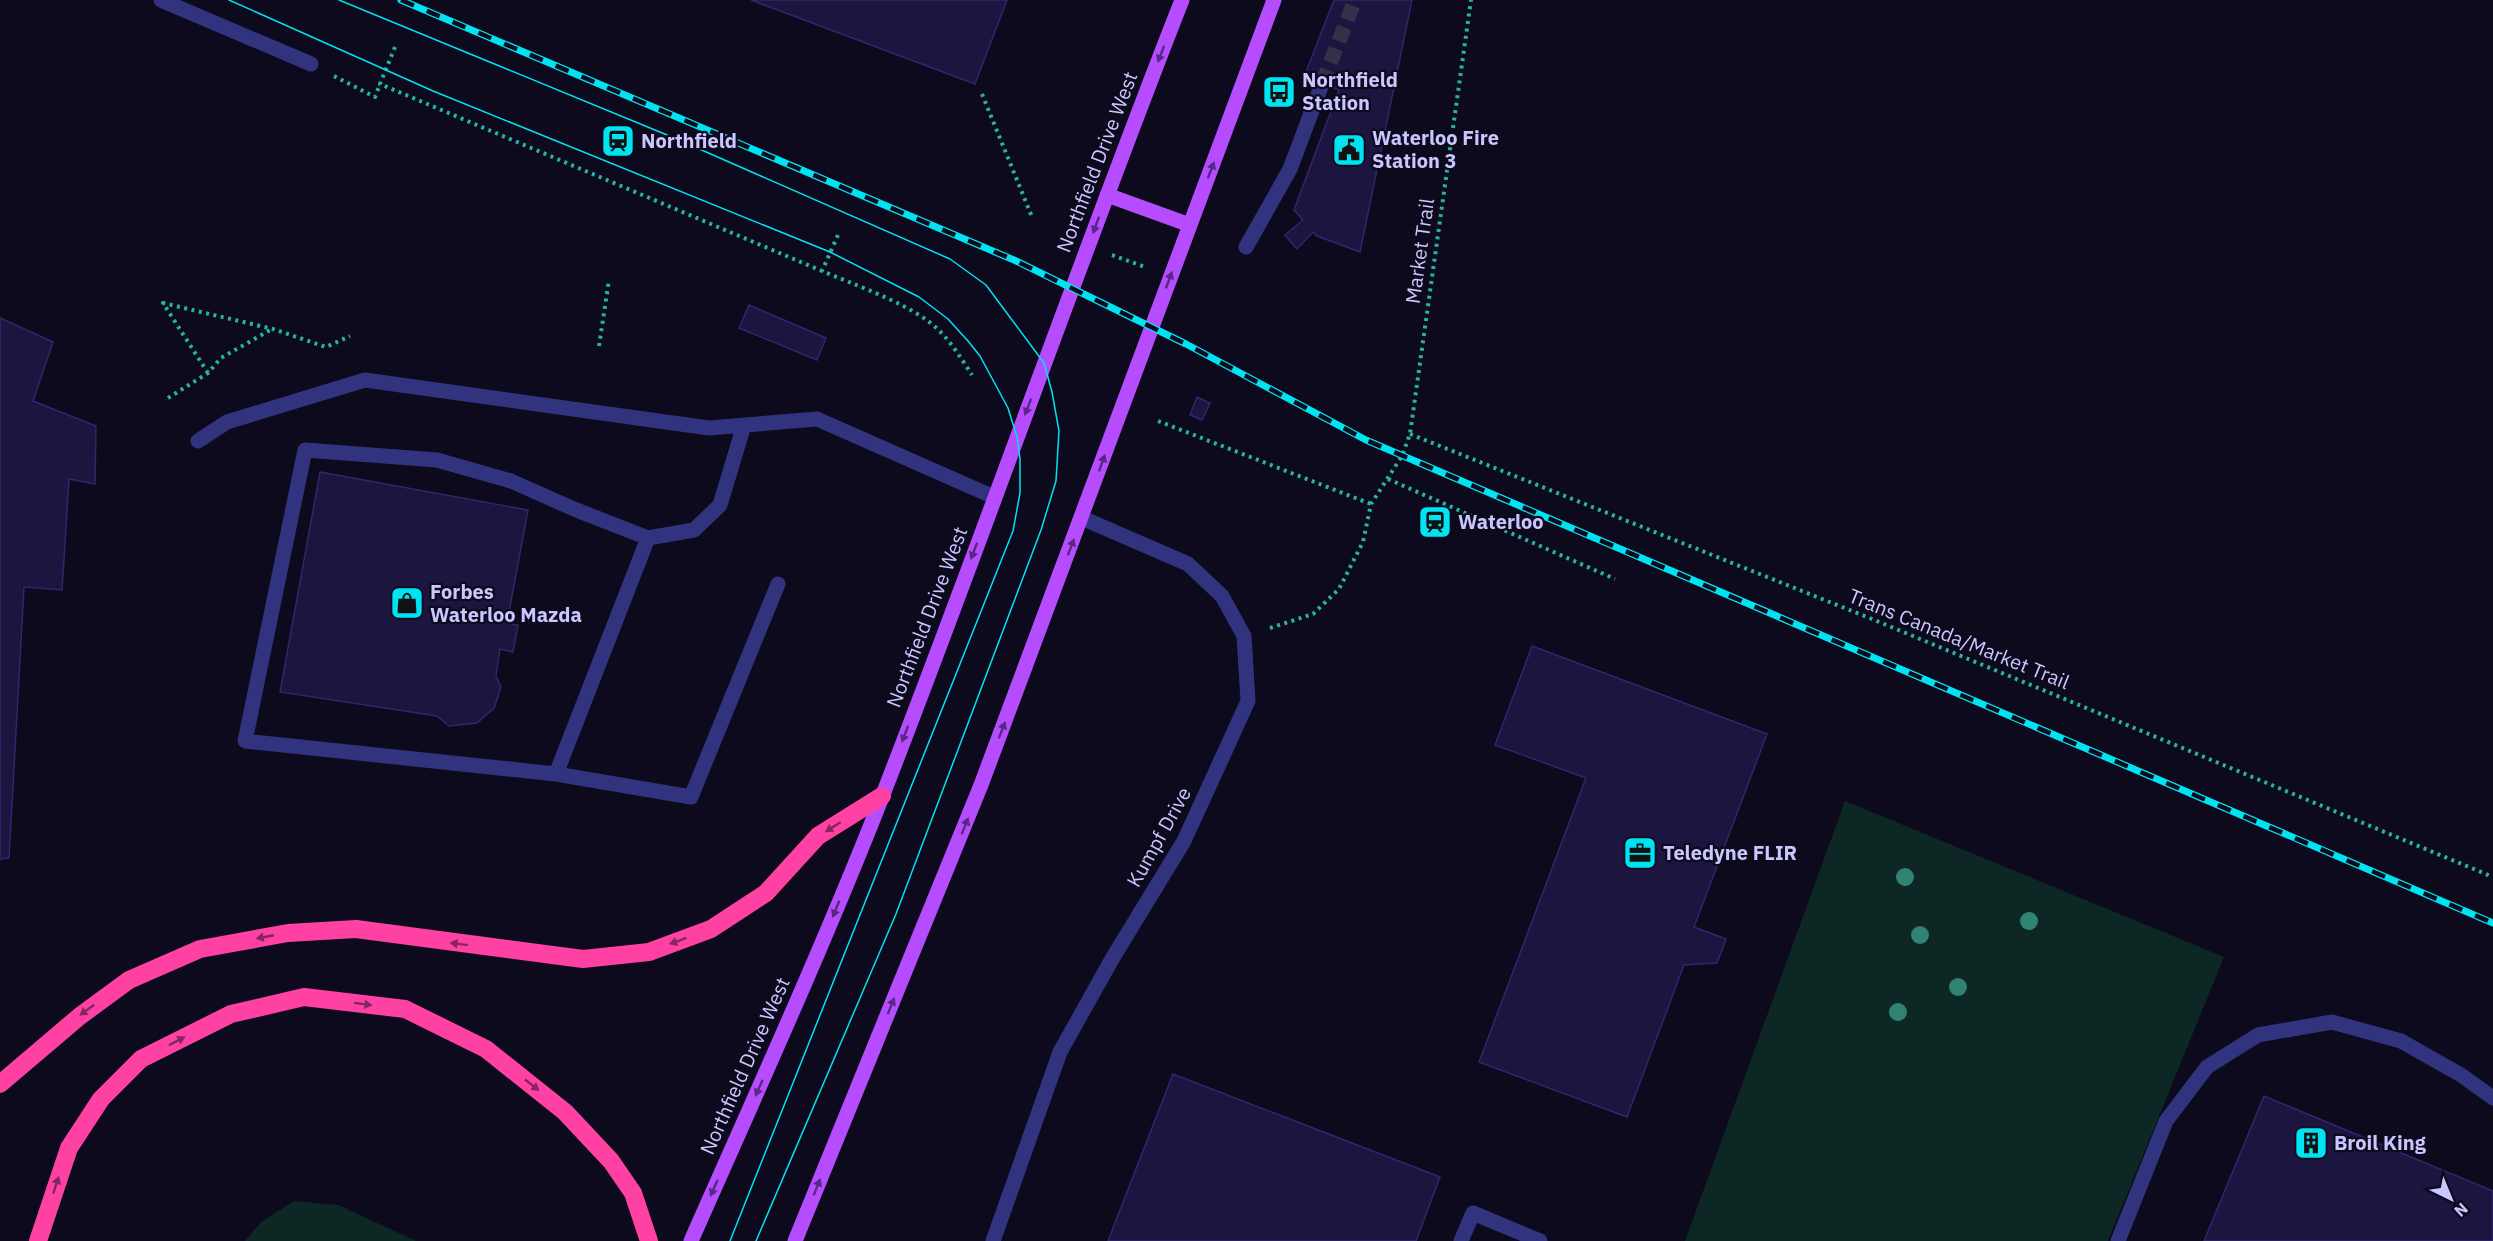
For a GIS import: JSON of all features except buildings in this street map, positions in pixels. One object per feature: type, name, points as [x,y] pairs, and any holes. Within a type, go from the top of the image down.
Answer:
[{"type":"highway","points":[[0,1084],[80,1016],[129,980],[200,949],[288,933],[356,929],[583,959],[649,952],[711,929],[766,893],[818,836],[882,796]]},
{"type":"highway","points":[[38,1241],[69,1148],[101,1099],[141,1059],[231,1014],[304,997],[405,1009],[486,1049],[565,1112],[611,1161],[633,1193],[649,1241]]},
{"type":"main road","name":"Northfield Drive West","points":[[691,1241],[815,962],[882,796],[1182,0]]},
{"type":"main road","points":[[795,1241],[981,784],[1274,0]]},
{"type":"main road","points":[[1107,195],[1190,225]]},
{"type":"street","points":[[161,0],[311,64]]},
{"type":"street","points":[[1246,247],[1290,169],[1322,84]]},
{"type":"street","points":[[198,441],[227,422],[364,380],[710,428],[817,419],[994,497]]},
{"type":"street","points":[[744,425],[720,505],[694,530],[648,538],[511,481],[437,460],[305,450],[244,741],[556,774],[691,797],[778,584]]},
{"type":"street","name":"Kumpf Drive","points":[[993,1241],[1060,1052],[1112,959],[1184,841],[1248,701],[1244,636],[1222,596],[1188,564],[1082,518]]},
{"type":"street","points":[[556,774],[648,538]]},
{"type":"street","points":[[2118,1241],[2166,1121],[2207,1067],[2258,1035],[2332,1022],[2401,1041],[2461,1076],[2493,1098]]},
{"type":"street","points":[[1461,1241],[1473,1213],[1540,1241]]},
{"type":"path","name":"Market Trail","points":[[1371,504],[1402,456],[1410,434],[1471,0]]},
{"type":"path","points":[[311,64],[375,97],[395,47]]},
{"type":"path","points":[[380,84],[877,294],[927,320],[946,338],[972,375]]},
{"type":"path","points":[[982,94],[1032,217]]},
{"type":"path","points":[[822,271],[838,235]]},
{"type":"path","points":[[1110,254],[1151,269]]},
{"type":"path","points":[[599,346],[609,280]]},
{"type":"path","points":[[208,373],[163,303],[273,329],[326,347],[350,336]]},
{"type":"path","points":[[168,398],[208,373],[221,358],[273,329]]},
{"type":"path","points":[[1158,421],[1371,504],[1363,542],[1339,589],[1313,614],[1244,636]]},
{"type":"path","name":"Trans Canada/Market Trail","points":[[1410,434],[1872,619],[2493,877]]},
{"type":"path","points":[[1388,479],[1615,579]]},
{"type":"green space","points":[[1845,801],[2224,957],[2108,1241],[1685,1241]]},
{"type":"green space","points":[[294,1201],[338,1205],[416,1241],[245,1241],[261,1222]]},
{"type":"tunnel","points":[[1322,84],[1355,0]]},
{"type":"tram line","points":[[229,0],[433,91],[830,252],[919,297],[948,319],[968,341],[980,356],[1008,408],[1017,437],[1020,459],[1020,493],[1013,531],[730,1241]]},
{"type":"tram line","points":[[339,0],[672,137],[950,259],[986,285],[1044,363],[1059,431],[1056,481],[1041,530],[896,914],[756,1241]]},
{"type":"railway","points":[[401,0],[1014,260],[1186,344],[1366,440],[2493,923]]},
{"type":"place","name":"Northfield Station","points":[[1279,92]]},
{"type":"place","name":"Northfield","points":[[618,141]]},
{"type":"place","name":"Waterloo Fire Station 3","points":[[1349,150]]},
{"type":"place","name":"Waterloo","points":[[1435,522]]},
{"type":"place","name":"Forbes Waterloo Mazda","points":[[407,603]]},
{"type":"place","name":"Teledyne FLIR","points":[[1640,853]]},
{"type":"place","name":"Broil King","points":[[2311,1143]]}]
